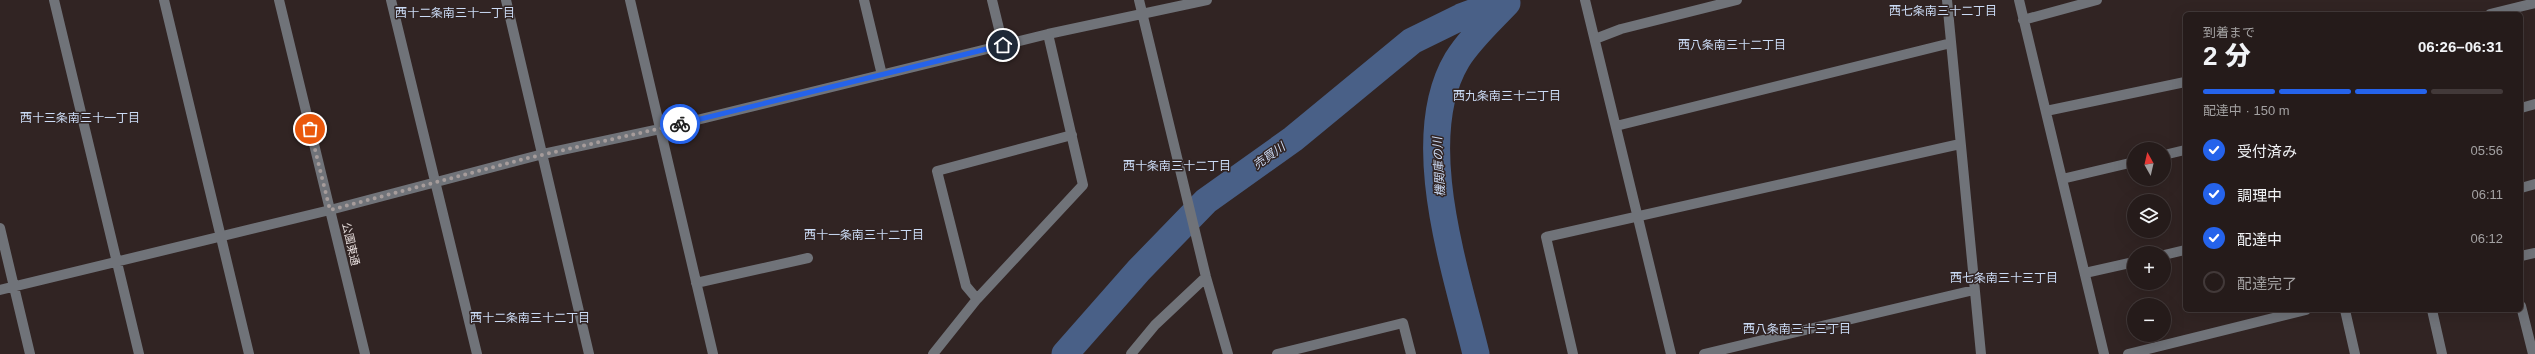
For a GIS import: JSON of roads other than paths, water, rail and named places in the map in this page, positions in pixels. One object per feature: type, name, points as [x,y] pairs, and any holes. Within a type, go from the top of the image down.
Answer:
[{"type":"street","points":[[54,0],[139,354]]},
{"type":"street","points":[[164,0],[219,236],[249,354]]},
{"type":"street","name":"公園東通","points":[[279,0],[365,354]]},
{"type":"street","points":[[391,0],[476,354]]},
{"type":"street","points":[[506,0],[589,354]]},
{"type":"street","points":[[630,0],[713,354]]},
{"type":"street","points":[[864,0],[882,75]]},
{"type":"street","points":[[992,0],[1003,45]]},
{"type":"street","points":[[1139,0],[1205,272],[1228,354]]},
{"type":"street","points":[[0,290],[116,260],[330,210],[435,181],[543,154],[660,129],[1048,34],[1207,0]]},
{"type":"street","points":[[1585,0],[1671,354]]},
{"type":"street","points":[[1595,39],[1621,29],[1737,0]]},
{"type":"street","points":[[1947,0],[1980,354]]},
{"type":"street","points":[[2019,0],[2104,354]]},
{"type":"street","points":[[2023,20],[2097,0]]},
{"type":"street","points":[[2498,12],[2535,3]]},
{"type":"street","points":[[934,354],[977,299],[1083,185],[1048,34]]},
{"type":"street","points":[[1616,126],[1951,43]]},
{"type":"street","points":[[2046,111],[2183,82]]},
{"type":"street","points":[[2523,107],[2535,104]]},
{"type":"street","points":[[977,299],[966,286],[937,171],[1072,134]]},
{"type":"street","points":[[1573,354],[1546,237],[1639,218],[1960,144]]},
{"type":"street","points":[[2171,153],[2183,150]]},
{"type":"street","points":[[2062,179],[2127,164]]},
{"type":"street","points":[[2523,187],[2535,184]]},
{"type":"street","points":[[0,228],[30,354]]},
{"type":"street","points":[[2171,253],[2183,250]]},
{"type":"street","points":[[2523,256],[2535,253]]},
{"type":"street","points":[[696,283],[808,258]]},
{"type":"street","points":[[2085,273],[2127,264]]},
{"type":"street","points":[[1131,354],[1155,325],[1205,272]]},
{"type":"street","points":[[1704,354],[1974,290]]},
{"type":"street","points":[[2128,354],[2298,312]]},
{"type":"street","points":[[2345,312],[2355,354]]},
{"type":"street","points":[[2432,312],[2442,354]]},
{"type":"street","points":[[2523,312],[2533,348]]},
{"type":"street","points":[[1277,354],[1403,323],[1411,354]]},
{"type":"waterway","name":"売買川","points":[[1065,354],[1139,270],[1206,201],[1293,139],[1412,41],[1461,17],[1506,0]]},
{"type":"waterway","name":"機関庫の川","points":[[1476,354],[1458,284],[1441,206],[1437,166],[1437,128],[1444,92],[1457,60],[1474,37],[1507,3]]},
{"type":"district","name":"西七条南三十二丁目","points":[[1943,11]]},
{"type":"district","name":"西十二条南三十一丁目","points":[[455,13]]},
{"type":"district","name":"西八条南三十二丁目","points":[[1732,45]]},
{"type":"district","name":"西九条南三十二丁目","points":[[1507,96]]},
{"type":"district","name":"西十三条南三十一丁目","points":[[80,118]]},
{"type":"district","name":"西十条南三十二丁目","points":[[1177,166]]},
{"type":"district","name":"西十一条南三十二丁目","points":[[864,235]]},
{"type":"district","name":"西七条南三十三丁目","points":[[2004,278]]},
{"type":"district","name":"西十二条南三十二丁目","points":[[530,318]]},
{"type":"district","name":"西八条南三十三丁目","points":[[1797,329]]}]
